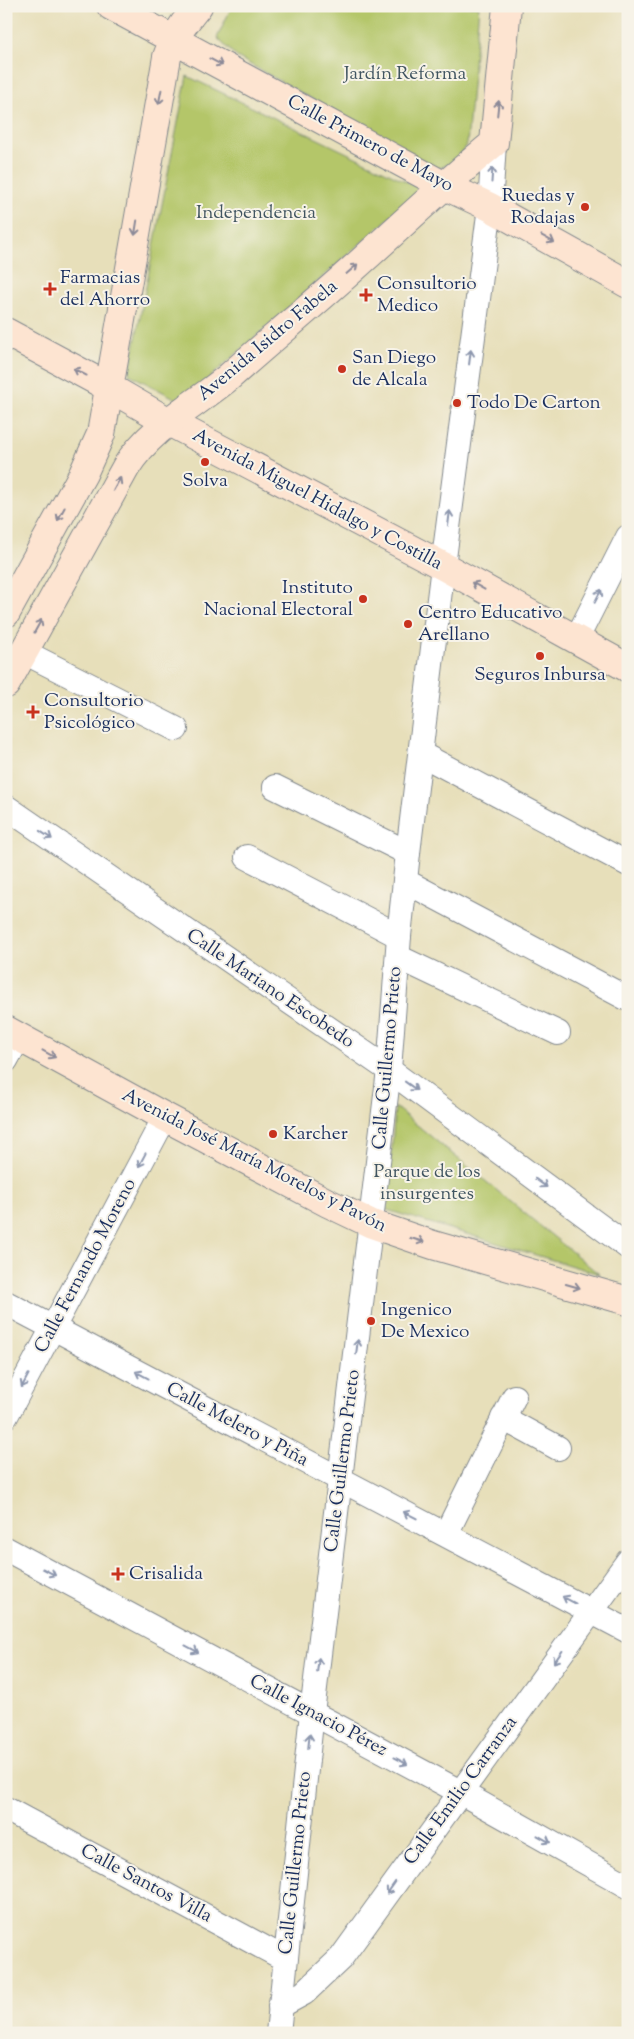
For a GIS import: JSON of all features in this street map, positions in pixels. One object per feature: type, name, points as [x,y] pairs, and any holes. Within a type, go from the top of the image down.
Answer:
[{"type":"main road","name":"Calle Primero de Mayo","points":[[111,6],[443,185],[490,207],[628,284]]},
{"type":"main road","points":[[6,613],[93,456],[101,434],[167,57],[172,40],[180,27],[198,6]]},
{"type":"main road","points":[[494,143],[507,6]]},
{"type":"main road","name":"Avenida Isidro Fabela","points":[[6,684],[126,468],[148,438],[221,383],[362,260],[443,185],[494,143]]},
{"type":"main road","name":"Avenida Miguel Hidalgo y Costilla","points":[[6,332],[110,388],[168,422],[443,566],[628,668]]},
{"type":"main road","name":"Avenida José María Morelos y Pavón","points":[[11,1042],[165,1117],[328,1203],[372,1224],[425,1242],[628,1301]]},
{"type":"street","name":"Calle Guillermo Prieto","points":[[278,2033],[312,1713],[389,1070],[398,946],[408,853],[490,207],[494,143]]},
{"type":"street","points":[[576,640],[628,537]]},
{"type":"street","points":[[24,652],[176,729]]},
{"type":"street","points":[[421,754],[628,864]]},
{"type":"street","points":[[275,787],[408,853]]},
{"type":"street","name":"Calle Mariano Escobedo","points":[[6,807],[389,1070],[628,1246]]},
{"type":"street","points":[[247,857],[398,946],[558,1033]]},
{"type":"street","points":[[405,881],[628,999]]},
{"type":"street","name":"Calle Fernando Moreno","points":[[6,1416],[165,1117]]},
{"type":"street","name":"Calle Melero y Piña","points":[[6,1303],[628,1631]]},
{"type":"street","points":[[446,1534],[514,1397]]},
{"type":"street","points":[[503,1418],[558,1448]]},
{"type":"street","name":"Calle Ignacio Pérez","points":[[6,1549],[460,1792],[628,1886]]},
{"type":"street","name":"Calle Emilio Carranza","points":[[280,2006],[304,1993],[341,1958],[628,1561]]},
{"type":"street","name":"Calle Santos Villa","points":[[6,1809],[285,1959]]},
{"type":"green space","name":"Jardín Reforma","points":[[232,6],[479,6],[467,144],[457,161],[437,169],[237,57],[217,38]]},
{"type":"green space","name":"Independencia","points":[[187,76],[422,189],[182,402],[129,374]]},
{"type":"green space","name":"Parque de los insurgentes","points":[[395,1107],[599,1274],[387,1210]]},
{"type":"place","name":"Ruedas y Rodajas","points":[[585,207]]},
{"type":"place","name":"Farmacias del Ahorro","points":[[50,289]]},
{"type":"place","name":"Consultorio Medico","points":[[366,295]]},
{"type":"place","name":"San Diego de Alcala","points":[[342,369]]},
{"type":"place","name":"Todo De Carton","points":[[457,403]]},
{"type":"place","name":"Solva","points":[[205,462]]},
{"type":"place","name":"Instituto Nacional Electoral","points":[[363,599]]},
{"type":"place","name":"Centro Educativo Arellano","points":[[408,624]]},
{"type":"place","name":"Seguros Inbursa","points":[[540,656]]},
{"type":"place","name":"Consultorio Psicológico","points":[[33,712]]},
{"type":"place","name":"Karcher","points":[[273,1134]]},
{"type":"place","name":"Ingenico De Mexico","points":[[371,1321]]},
{"type":"place","name":"Crisalida","points":[[118,1574]]}]
